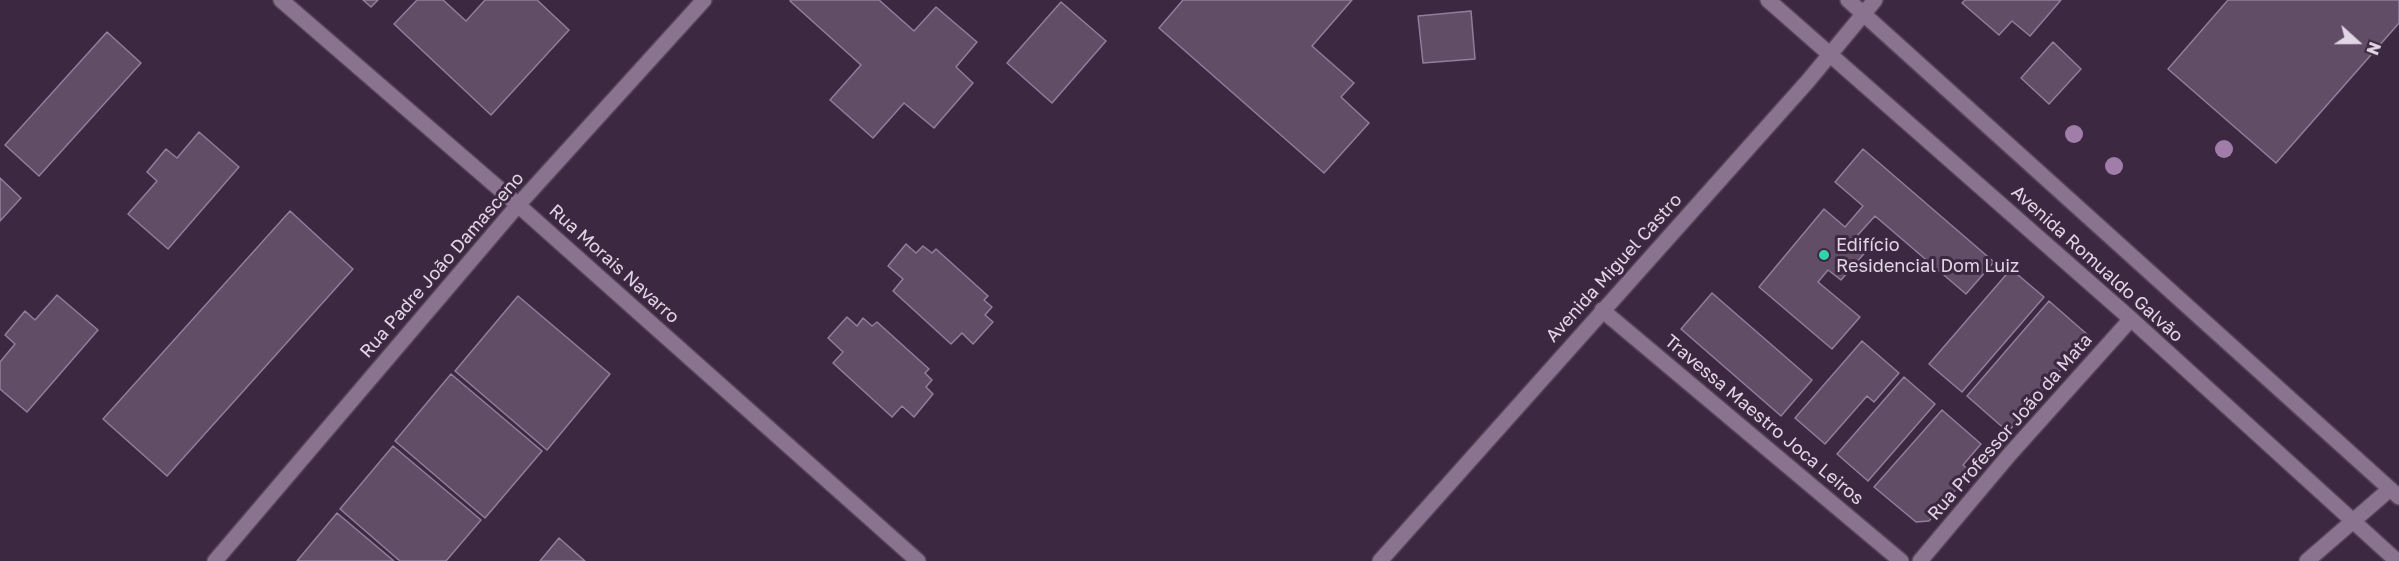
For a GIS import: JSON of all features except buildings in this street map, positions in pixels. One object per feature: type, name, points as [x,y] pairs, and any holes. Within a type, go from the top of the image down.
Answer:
[{"type":"main road","name":"Rua Morais Navarro","points":[[281,0],[518,205],[918,561]]},
{"type":"main road","name":"Rua Padre João Damasceno","points":[[215,561],[518,205],[705,0]]},
{"type":"main road","name":"Avenida Romualdo Galvão","points":[[1768,0],[2131,320],[2397,561]]},
{"type":"main road","name":"Avenida Romualdo Galvão","points":[[1848,0],[2394,493]]},
{"type":"main road","name":"Avenida Miguel Castro","points":[[1380,561],[1830,54],[1875,0]]},
{"type":"main road","name":"Travessa Maestro Joca Leiros","points":[[1602,310],[1900,561]]},
{"type":"main road","name":"Rua Professor João da Mata","points":[[1920,561],[2010,454],[2131,320]]},
{"type":"main road","points":[[2307,561],[2352,521],[2394,493]]},
{"type":"place","name":"Edifício Residencial Dom Luiz","points":[[1824,255]]}]
